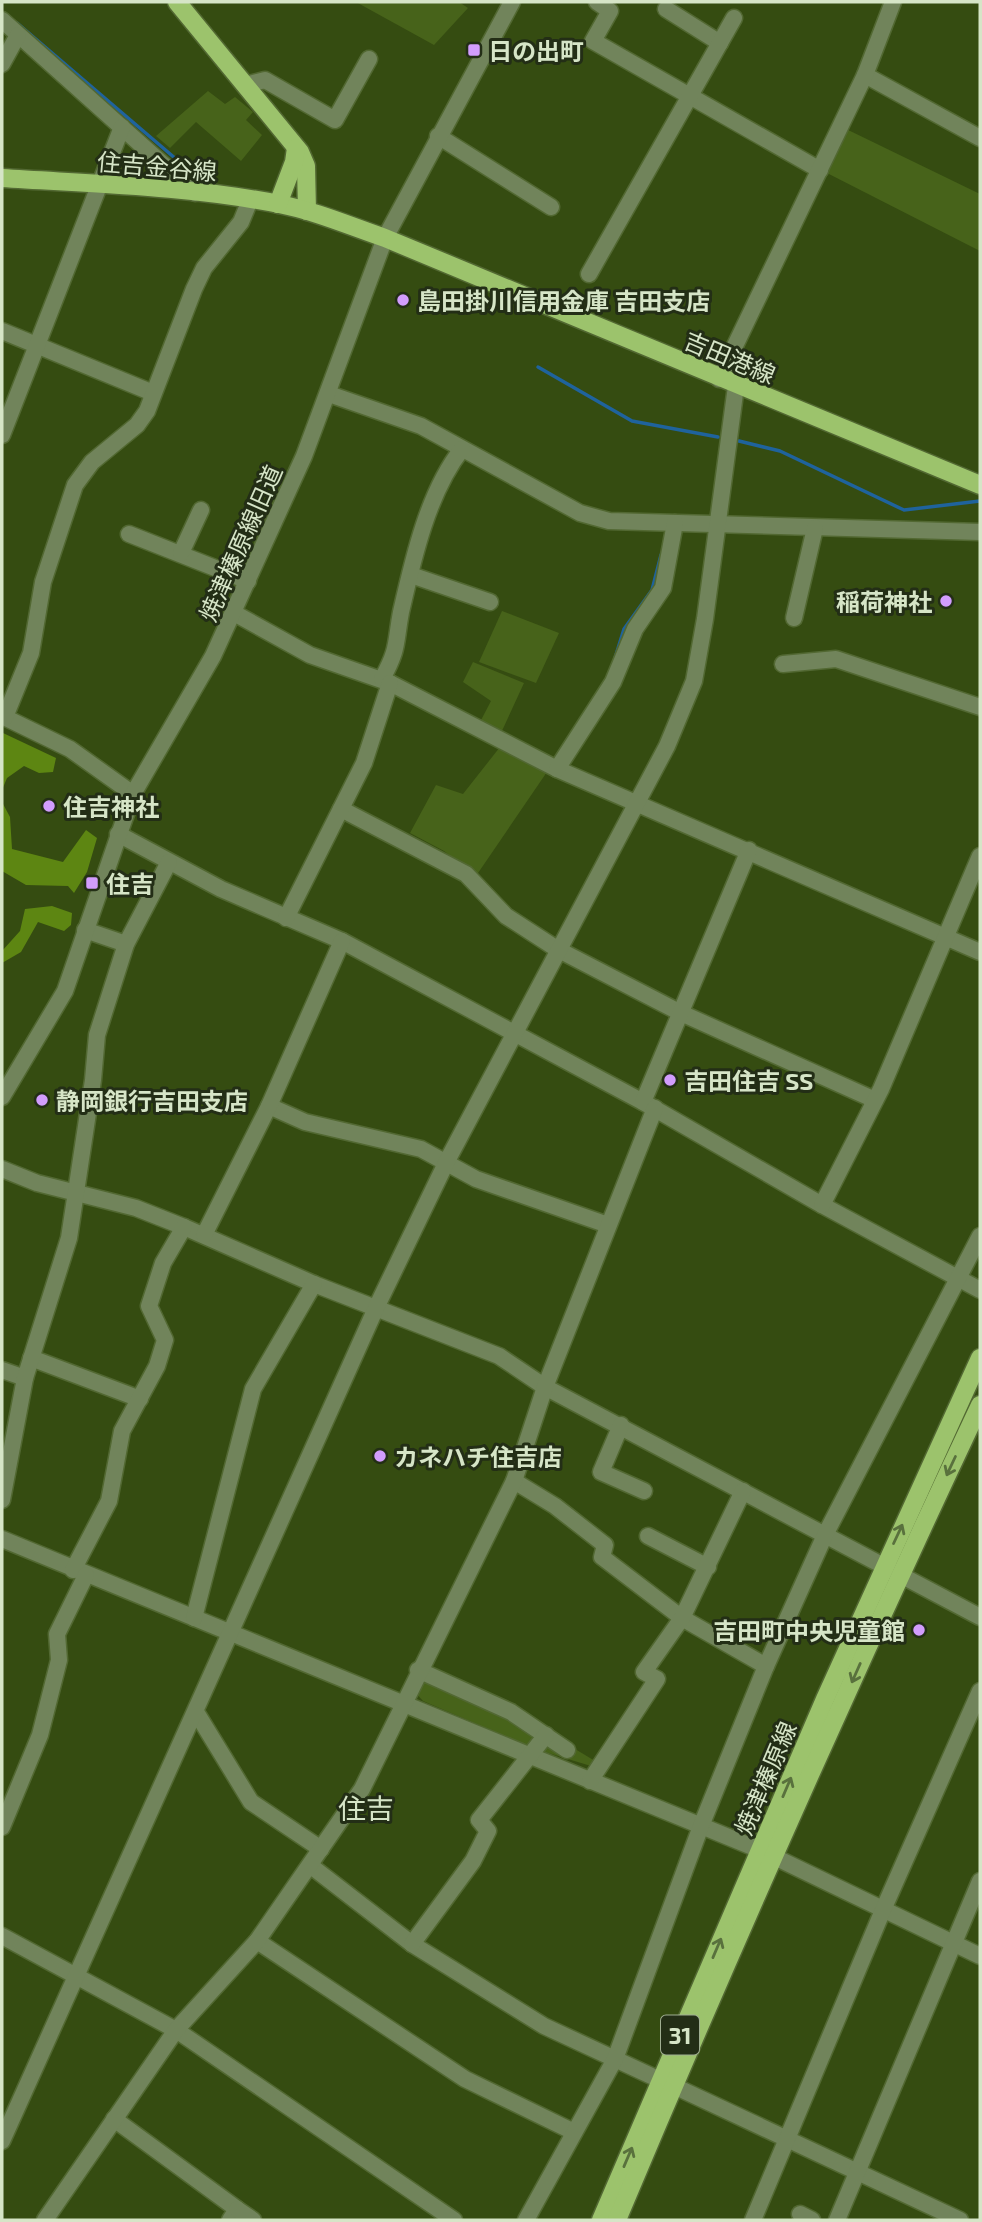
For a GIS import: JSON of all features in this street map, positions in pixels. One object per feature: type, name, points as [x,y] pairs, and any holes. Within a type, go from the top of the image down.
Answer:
[{"type":"main road","points":[[177,2],[303,157],[306,166],[307,211]]},
{"type":"main road","points":[[278,204],[295,162],[296,148]]},
{"type":"main road","name":"住吉金谷線","points":[[2,178],[101,184],[278,204],[386,238]]},
{"type":"main road","name":"吉田港線","points":[[386,238],[719,379],[979,485]]},
{"type":"main road","name":"焼津榛原線","points":[[601,2220],[667,2083],[891,1572],[980,1358]]},
{"type":"main road","name":"焼津榛原線","points":[[891,1572],[980,1405]]},
{"type":"main road","name":"焼津榛原線","points":[[617,2220],[667,2083]]},
{"type":"street","name":"焼津榛原線旧道","points":[[2,1096],[65,991],[76,967],[85,930],[133,794],[213,656],[234,613],[328,394],[386,238],[438,136],[512,2]]},
{"type":"street","points":[[597,2],[610,10],[593,41],[687,97],[820,170]]},
{"type":"street","points":[[719,379],[865,75],[893,2]]},
{"type":"street","points":[[666,9],[720,43]]},
{"type":"street","points":[[589,274],[734,18]]},
{"type":"street","points":[[2,20],[195,193]]},
{"type":"street","points":[[2,64],[18,35]]},
{"type":"street","points":[[245,85],[265,80],[335,120],[369,59]]},
{"type":"street","points":[[865,75],[980,138]]},
{"type":"street","points":[[2,435],[122,127]]},
{"type":"street","points":[[438,136],[551,207]]},
{"type":"street","points":[[133,794],[70,749],[4,717],[31,653],[43,582],[75,485],[92,462],[136,425],[147,411],[204,268],[241,222],[250,200]]},
{"type":"street","points":[[2,331],[153,393]]},
{"type":"street","points":[[2,2141],[376,1308],[447,1161],[667,746],[694,681],[705,619],[736,386]]},
{"type":"street","points":[[328,394],[421,426],[580,513],[609,521],[980,532]]},
{"type":"street","points":[[286,918],[364,763],[396,653],[401,615],[411,575],[448,467],[461,449]]},
{"type":"street","points":[[181,553],[201,510]]},
{"type":"street","points":[[557,769],[613,682],[635,629],[663,588],[675,523]]},
{"type":"street","points":[[794,618],[816,528]]},
{"type":"street","points":[[129,534],[248,581]]},
{"type":"street","points":[[411,575],[490,602]]},
{"type":"street","points":[[234,613],[310,655],[386,681],[557,769],[636,805],[749,850],[980,952]]},
{"type":"street","points":[[783,664],[836,659],[980,707]]},
{"type":"street","points":[[341,809],[466,874],[506,916],[557,950],[681,1013],[875,1100]]},
{"type":"street","points":[[118,834],[169,862],[286,918],[342,941],[650,1105],[821,1205],[980,1290]]},
{"type":"street","points":[[45,2220],[176,2030],[257,1941],[362,1789],[402,1702],[514,1481],[545,1387],[608,1224],[681,1013],[749,850]]},
{"type":"street","points":[[821,1205],[875,1100],[947,939],[980,856]]},
{"type":"street","points":[[2,1500],[25,1378],[69,1238],[97,1035],[126,944],[169,862]]},
{"type":"street","points":[[85,930],[126,944]]},
{"type":"street","points":[[204,1235],[268,1106],[342,941]]},
{"type":"street","points":[[268,1106],[305,1122],[421,1149],[447,1161],[475,1179],[608,1224]]},
{"type":"street","points":[[2,1169],[37,1184],[136,1208],[314,1284],[499,1356],[545,1387],[980,1617]]},
{"type":"street","points":[[2,1827],[40,1735],[59,1660],[57,1634],[109,1501],[122,1431],[157,1366],[165,1340],[149,1306],[163,1263],[184,1227]]},
{"type":"street","points":[[526,2220],[615,2059],[701,1826],[766,1666],[825,1535],[961,1279],[980,1236]]},
{"type":"street","points":[[194,1618],[253,1390],[314,1284]]},
{"type":"street","points":[[31,1358],[139,1399]]},
{"type":"street","points":[[2,1370],[25,1378]]},
{"type":"street","points":[[621,1425],[601,1472],[644,1491]]},
{"type":"street","points":[[514,1481],[555,1506],[605,1545],[602,1557],[682,1618],[766,1666]]},
{"type":"street","points":[[590,1781],[657,1679],[644,1672],[682,1618],[743,1491]]},
{"type":"street","points":[[648,1536],[708,1567]]},
{"type":"street","points":[[2,1539],[767,1854],[980,1956]]},
{"type":"street","points":[[418,1670],[512,1712],[567,1750]]},
{"type":"street","points":[[753,2220],[883,1910],[980,1691]]},
{"type":"street","points":[[196,1712],[251,1802],[321,1849]]},
{"type":"street","points":[[411,1944],[473,1861],[488,1831],[479,1820],[546,1735]]},
{"type":"street","points":[[311,1866],[411,1944],[544,2026],[960,2220]]},
{"type":"street","points":[[837,2220],[980,1881]]},
{"type":"street","points":[[2,1936],[176,2030],[454,2220]]},
{"type":"street","points":[[257,1941],[465,2079],[574,2132]]},
{"type":"street","points":[[114,2119],[233,2214],[253,2220]]},
{"type":"green space","points":[[356,2],[459,2],[468,8],[434,45]]},
{"type":"green space","points":[[208,91],[225,104],[235,97],[253,112],[246,120],[262,135],[241,161],[196,122],[170,148],[156,136]]},
{"type":"green space","points":[[844,128],[980,194],[980,251],[825,172]]},
{"type":"green space","points":[[502,611],[559,633],[536,683],[479,662]]},
{"type":"green space","points":[[473,662],[524,683],[501,733],[480,722],[491,701],[463,682]]},
{"type":"green space","points":[[3,733],[56,758],[53,772],[39,773],[24,766],[7,778],[2,790]]},
{"type":"green space","points":[[500,747],[549,769],[476,876],[444,851],[410,833],[436,785],[463,794]]},
{"type":"green space","points":[[2,802],[10,817],[12,849],[63,862],[86,830],[97,838],[87,872],[74,893],[68,886],[26,885],[2,871]]},
{"type":"green space","points":[[52,906],[72,913],[71,925],[64,931],[38,922],[21,952],[2,963],[2,951],[20,931],[25,909]]},
{"type":"green space","points":[[421,1671],[522,1717],[595,1761],[591,1766],[535,1749],[423,1701],[415,1692]]},
{"type":"waterway","points":[[17,23],[197,177]]},
{"type":"waterway","points":[[538,367],[632,421],[718,437]]},
{"type":"waterway","points":[[739,441],[780,451],[904,510],[980,501]]},
{"type":"waterway","points":[[615,658],[624,629],[652,590],[661,555]]},
{"type":"place","name":"日の出町","points":[[474,50]]},
{"type":"place","name":"島田掛川信用金庫 吉田支店","points":[[403,300]]},
{"type":"place","name":"稲荷神社","points":[[946,601]]},
{"type":"place","name":"住吉神社","points":[[49,806]]},
{"type":"place","name":"住吉","points":[[92,883]]},
{"type":"place","name":"吉田住吉 SS","points":[[670,1080]]},
{"type":"place","name":"静岡銀行吉田支店","points":[[42,1100]]},
{"type":"place","name":"カネハチ住吉店","points":[[380,1456]]},
{"type":"place","name":"吉田町中央児童館","points":[[919,1630]]},
{"type":"district","name":"住吉","points":[[366,1808]]}]
